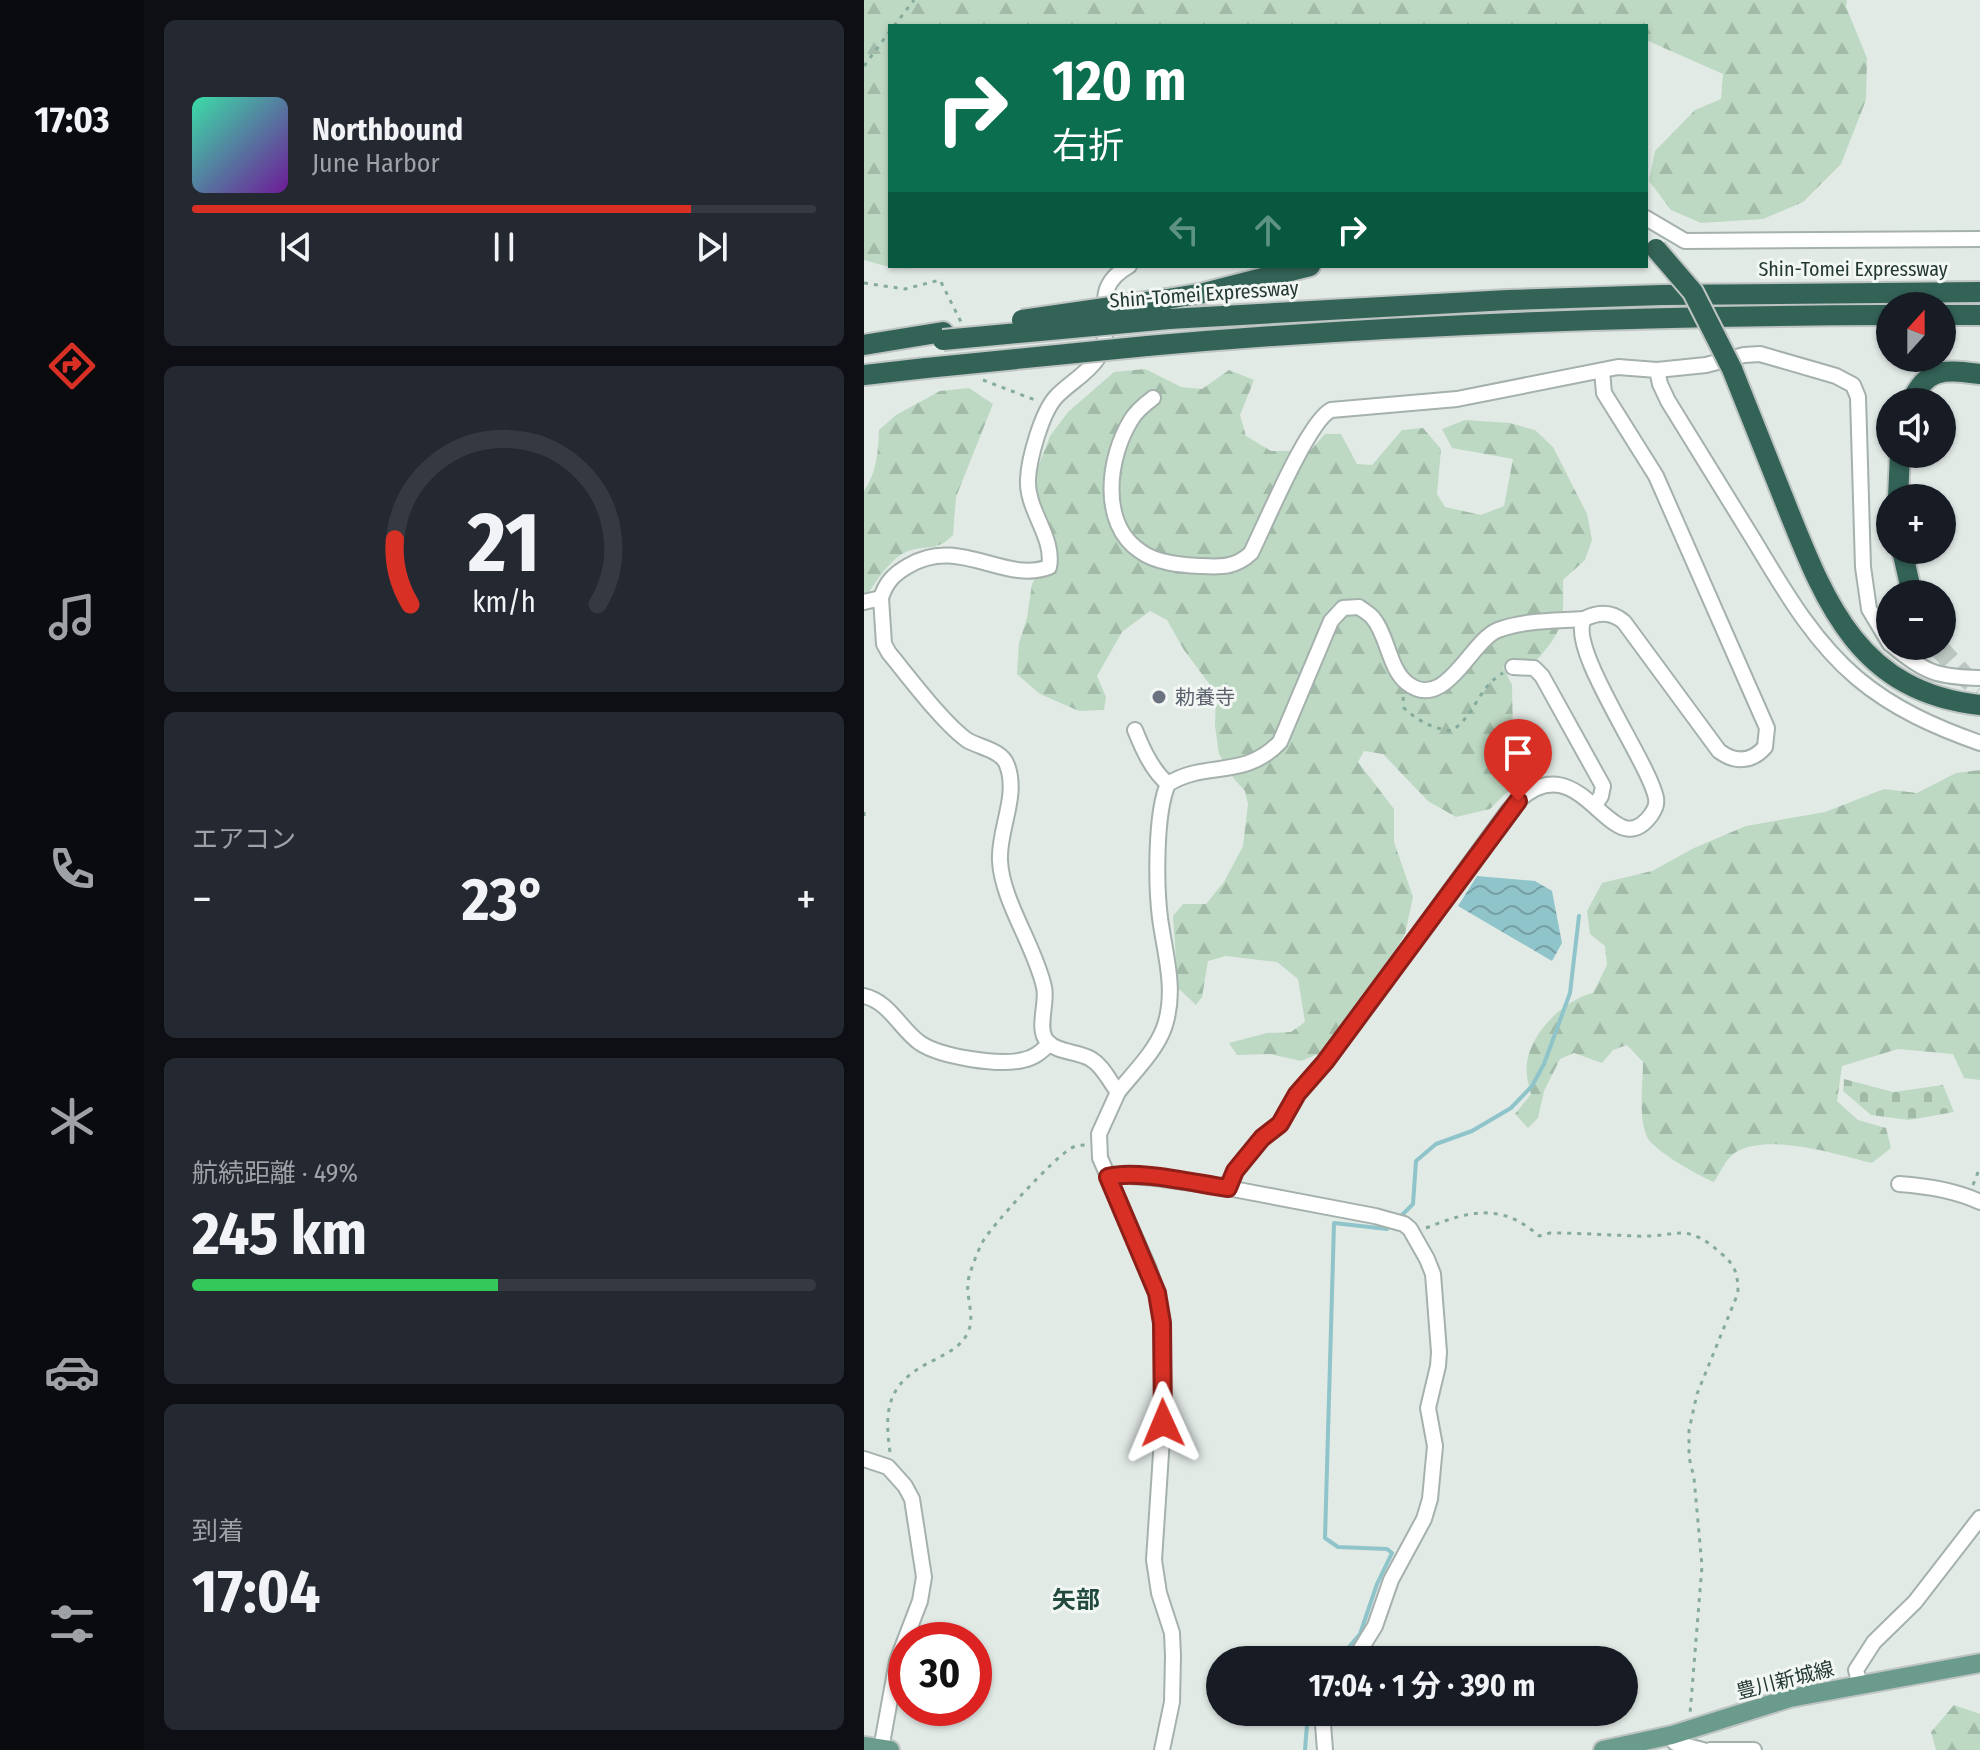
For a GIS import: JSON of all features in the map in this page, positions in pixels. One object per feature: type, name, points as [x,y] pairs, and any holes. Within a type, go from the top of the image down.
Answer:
[{"type":"highway","points":[[1651,246],[1693,292],[1732,369],[1818,585],[1846,630],[1863,650],[1899,679],[1938,697],[1980,705]]},
{"type":"highway","points":[[864,347],[1168,309],[1204,293],[1302,268]]},
{"type":"highway","name":"Shin-Tomei Expressway","points":[[1168,309],[1662,295],[1980,292]]},
{"type":"highway","points":[[864,375],[1249,337],[1502,322],[1876,315]]},
{"type":"highway","points":[[1956,315],[1980,315]]},
{"type":"highway","points":[[1918,388],[1921,382],[1936,373],[1955,371],[1980,374]]},
{"type":"main road","name":"豊川新城線","points":[[1603,1750],[1672,1735],[1790,1698],[1980,1663]]},
{"type":"street","points":[[1648,219],[1685,241],[1980,239]]},
{"type":"street","points":[[1118,1092],[1093,1060],[1049,1044],[1043,1036],[1046,995],[1042,976],[1002,877],[1000,849],[1011,788],[1009,767],[1005,759],[954,729],[889,653],[884,644],[881,598],[894,574],[916,561],[942,555],[956,555],[1022,571],[1037,572],[1049,567],[1051,554],[1031,500],[1027,479],[1039,433],[1054,399],[1096,360],[1107,335],[1104,302],[1107,286],[1125,268]]},
{"type":"street","points":[[1153,398],[1131,419],[1112,473],[1112,503],[1121,528],[1138,550],[1155,559],[1226,567],[1242,562],[1251,553],[1308,437],[1323,414],[1331,410],[1457,399],[1602,371],[1629,367],[1657,370],[1706,365],[1744,355],[1760,354],[1836,376],[1853,385],[1858,397],[1865,581],[1869,609],[1876,620]]},
{"type":"street","points":[[1657,370],[1668,401],[1792,602],[1824,645],[1856,677],[1895,706],[1932,726],[1980,743]]},
{"type":"street","points":[[1162,1750],[1172,1702],[1173,1656],[1172,1633],[1159,1593],[1154,1560],[1163,1423],[1162,1323],[1149,1269],[1108,1177],[1098,1146],[1099,1134],[1118,1092],[1155,1046],[1168,1014],[1171,992],[1159,916],[1157,874],[1163,800],[1168,784],[1198,773],[1256,762],[1271,752],[1280,742],[1331,621],[1343,608],[1359,607],[1373,618],[1401,675],[1408,684],[1423,690],[1439,687],[1453,678],[1477,645],[1496,630],[1584,619],[1599,613],[1610,614],[1624,622],[1719,751],[1735,760],[1753,757],[1765,747],[1767,728],[1656,476],[1604,393],[1602,371]]},
{"type":"street","points":[[864,602],[881,598]]},
{"type":"street","points":[[1228,1188],[1235,1171],[1262,1138],[1280,1124],[1297,1094],[1325,1062],[1518,801],[1538,787],[1557,785],[1571,788],[1595,805],[1610,822],[1628,829],[1644,823],[1656,804],[1653,787],[1621,728],[1586,650],[1580,629],[1584,619]]},
{"type":"street","points":[[1910,660],[1919,667],[1946,677],[1980,678]]},
{"type":"street","points":[[1513,667],[1534,668],[1542,676],[1603,786],[1595,805]]},
{"type":"street","points":[[1135,730],[1144,753],[1168,784]]},
{"type":"street","points":[[864,996],[883,1005],[917,1041],[931,1050],[987,1061],[1022,1061],[1038,1055],[1049,1044]]},
{"type":"street","points":[[1108,1177],[1156,1178],[1228,1188],[1388,1219],[1407,1227],[1433,1274],[1438,1366],[1428,1408],[1435,1446],[1430,1499],[1424,1519],[1391,1580],[1375,1626],[1363,1646]]},
{"type":"street","points":[[1899,1184],[1930,1187],[1974,1199]]},
{"type":"street","points":[[864,1459],[888,1467],[898,1475],[912,1499],[924,1577],[920,1601],[897,1661],[878,1748]]},
{"type":"street","points":[[1860,1685],[1856,1670],[1874,1642],[1915,1602],[1980,1518]]},
{"type":"street","points":[[1323,1726],[1325,1750]]},
{"type":"street","points":[[1672,1735],[1675,1743],[1703,1750]]},
{"type":"street","points":[[1710,1750],[1754,1750]]},
{"type":"path","points":[[896,24],[914,0]]},
{"type":"path","points":[[864,66],[888,34]]},
{"type":"path","points":[[1408,684],[1403,697],[1404,708],[1437,729],[1451,731],[1460,726],[1485,686],[1513,667]]},
{"type":"path","points":[[888,1467],[891,1460],[886,1423],[888,1406],[900,1383],[914,1369],[952,1351],[970,1329],[968,1278],[982,1242],[1070,1148],[1082,1144],[1098,1146]]},
{"type":"path","points":[[1974,1199],[1980,1167]]},
{"type":"path","points":[[1407,1227],[1428,1228],[1470,1212],[1494,1214],[1522,1222],[1539,1236],[1550,1233],[1642,1237],[1695,1234],[1731,1262],[1738,1275],[1738,1293],[1697,1394],[1689,1430],[1689,1457],[1694,1478],[1702,1566],[1691,1692],[1692,1729]]},
{"type":"green space","points":[[864,0],[1847,0],[1846,7],[1867,58],[1866,100],[1841,164],[1803,202],[1763,219],[1701,223],[1671,210],[1649,181],[1655,151],[1695,110],[1721,99],[1723,74],[1648,41],[1648,24],[888,24],[888,266],[864,260]]},
{"type":"green space","points":[[1145,369],[1181,387],[1202,389],[1229,370],[1254,380],[1240,415],[1246,436],[1271,451],[1310,451],[1325,434],[1341,434],[1357,464],[1372,465],[1402,430],[1423,428],[1441,449],[1437,494],[1445,507],[1481,515],[1504,506],[1513,459],[1452,448],[1442,429],[1465,420],[1510,423],[1535,430],[1553,447],[1587,514],[1592,540],[1585,560],[1563,580],[1562,615],[1557,633],[1536,661],[1515,662],[1503,667],[1512,685],[1514,785],[1490,809],[1456,817],[1428,801],[1383,754],[1364,751],[1358,762],[1394,809],[1394,842],[1413,897],[1405,934],[1375,984],[1323,1052],[1301,1061],[1270,1054],[1237,1055],[1229,1043],[1267,1033],[1291,1032],[1305,1022],[1298,979],[1277,962],[1226,956],[1208,961],[1202,997],[1196,1005],[1178,988],[1173,916],[1183,904],[1206,904],[1224,882],[1243,846],[1248,804],[1245,791],[1219,754],[1215,726],[1216,693],[1184,650],[1167,620],[1150,611],[1122,632],[1097,676],[1106,697],[1104,710],[1079,711],[1040,694],[1017,674],[1019,643],[1027,618],[1032,584],[1045,562],[1034,477],[1050,436],[1068,412],[1114,372]]},
{"type":"green space","points":[[969,388],[993,404],[956,497],[953,535],[938,545],[911,550],[897,558],[877,579],[864,602],[864,491],[874,469],[879,430],[896,415],[940,391]]},
{"type":"green space","points":[[1980,770],[1980,1080],[1964,1078],[1953,1054],[1898,1049],[1842,1066],[1837,1101],[1858,1120],[1886,1128],[1891,1148],[1872,1163],[1803,1147],[1767,1144],[1736,1152],[1714,1182],[1707,1179],[1667,1156],[1647,1137],[1642,1110],[1643,1062],[1627,1045],[1613,1050],[1602,1063],[1574,1053],[1560,1059],[1544,1091],[1538,1118],[1528,1128],[1515,1114],[1531,1094],[1527,1067],[1535,1040],[1560,1010],[1593,993],[1607,965],[1605,946],[1590,934],[1587,911],[1602,883],[1652,871],[1694,848],[1746,826],[1825,812],[1884,789],[1917,793],[1956,773]]},
{"type":"green space","points":[[1844,1079],[1893,1092],[1943,1085],[1954,1112],[1909,1120],[1871,1115],[1843,1091]]},
{"type":"green space","points":[[1954,1705],[1980,1714],[1980,1750],[1936,1750],[1931,1732]]},
{"type":"water","points":[[1477,876],[1535,881],[1552,891],[1562,943],[1552,961],[1458,906]]},
{"type":"waterway","points":[[1399,1218],[1413,1204],[1416,1161],[1436,1144],[1472,1131],[1511,1108],[1532,1086],[1544,1064],[1570,993],[1579,916]]},
{"type":"waterway","points":[[1350,1646],[1360,1634],[1377,1584],[1392,1553],[1387,1549],[1338,1547],[1325,1538],[1334,1223],[1387,1229],[1393,1224]]},
{"type":"waterway","points":[[1305,1750],[1307,1726]]},
{"type":"tunnel","points":[[1950,660],[1980,689]]},
{"type":"place","name":"勅養寺","points":[[1159,697]]},
{"type":"district","name":"矢部","points":[[1076,1600]]},
{"type":"route","points":[[1163,1423],[1162,1323],[1157,1293],[1108,1177],[1156,1178],[1228,1188],[1235,1171],[1262,1138],[1280,1124],[1297,1094],[1325,1062],[1518,801]]}]
